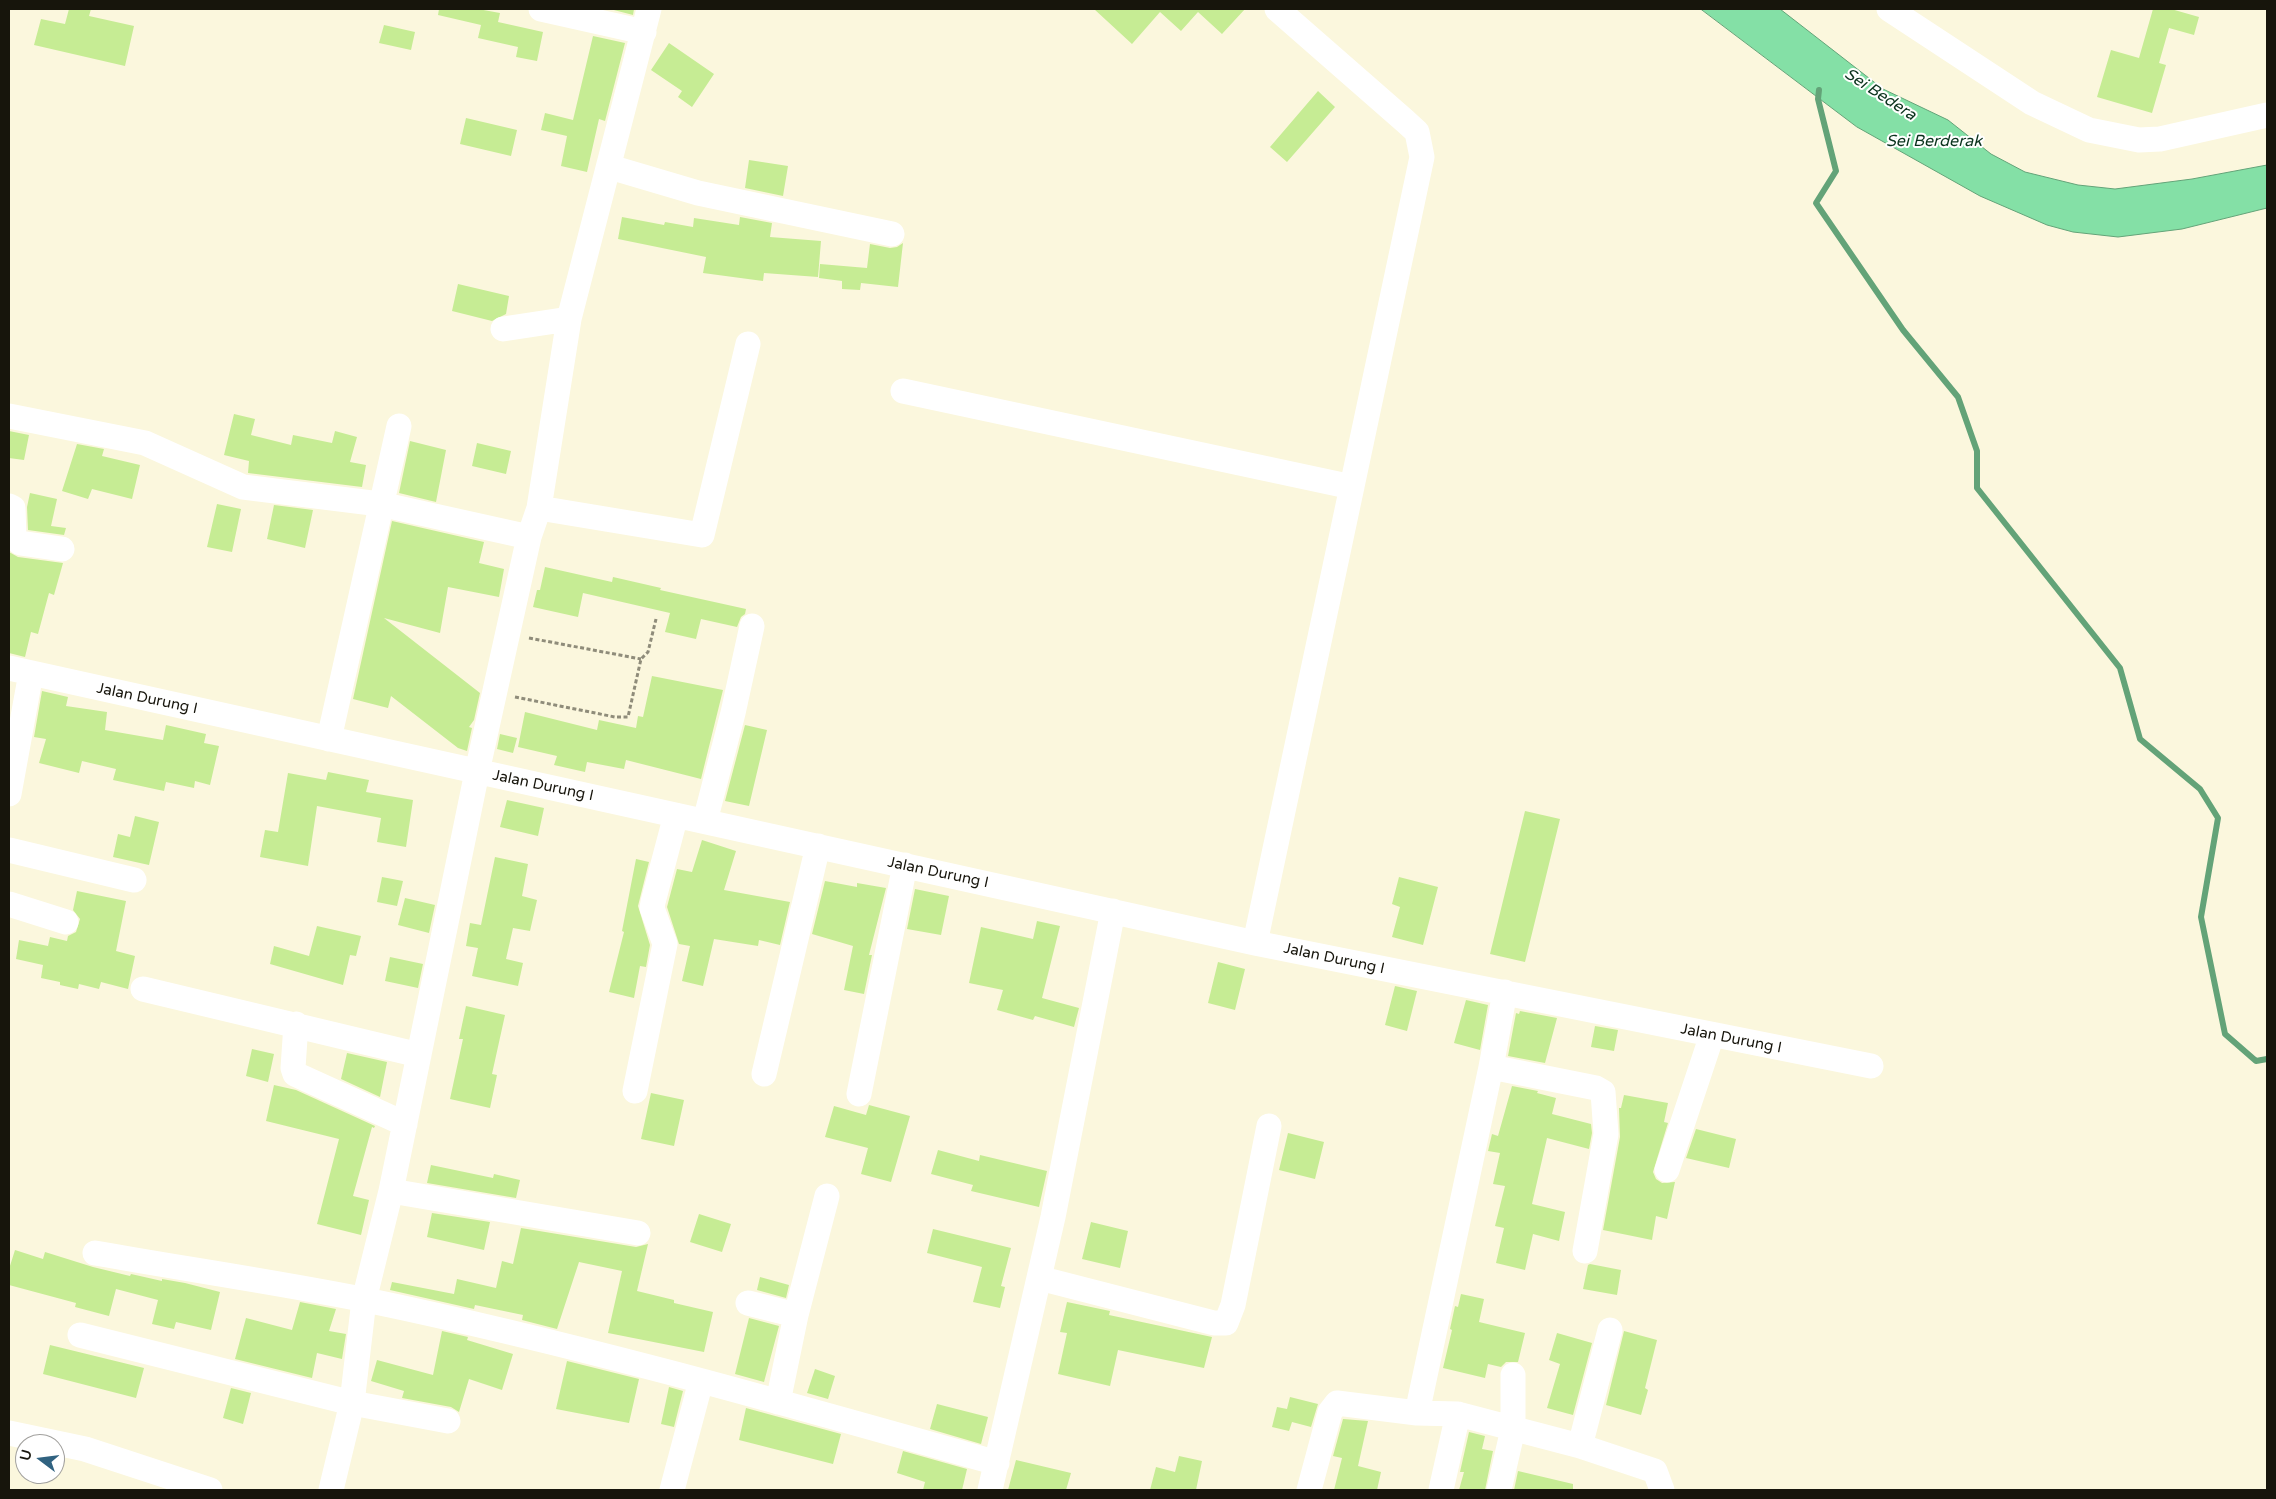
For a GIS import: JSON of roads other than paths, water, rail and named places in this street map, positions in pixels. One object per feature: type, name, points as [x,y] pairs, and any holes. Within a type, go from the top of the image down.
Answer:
[{"type":"street","points":[[331,1490],[352,1403],[364,1300],[391,1191],[507,634],[529,537],[539,508],[569,319],[600,194],[610,167],[646,20],[541,9]]},
{"type":"street","points":[[1255,943],[1422,157],[1417,132],[1277,9]]},
{"type":"street","points":[[1889,9],[2032,103],[2089,130],[2139,140],[2160,139],[2267,115]]},
{"type":"street","points":[[610,167],[698,193],[892,234]]},
{"type":"street","points":[[503,329],[569,319]]},
{"type":"street","points":[[539,508],[702,535],[748,344]]},
{"type":"street","points":[[903,391],[1352,487]]},
{"type":"street","points":[[9,416],[145,443],[242,487],[380,504],[529,537]]},
{"type":"street","points":[[329,739],[364,585],[380,504],[399,426]]},
{"type":"street","points":[[9,506],[12,508],[14,537],[20,543],[62,549]]},
{"type":"street","points":[[705,821],[733,712],[752,626]]},
{"type":"street","points":[[9,794],[20,671]]},
{"type":"street","name":"Jalan Durung I","points":[[20,671],[1255,943],[1870,1066]]},
{"type":"street","points":[[635,1092],[665,944],[652,908],[676,815]]},
{"type":"street","points":[[764,1074],[818,846]]},
{"type":"street","points":[[9,850],[134,880]]},
{"type":"street","points":[[859,1094],[905,865]]},
{"type":"street","points":[[9,904],[66,922]]},
{"type":"street","points":[[990,1490],[1039,1278],[1113,911]]},
{"type":"street","points":[[143,989],[296,1024],[419,1055]]},
{"type":"street","points":[[1418,1413],[1492,1066],[1505,992]]},
{"type":"street","points":[[296,1024],[293,1068],[295,1074],[405,1124]]},
{"type":"street","points":[[1667,1170],[1712,1035]]},
{"type":"street","points":[[1492,1066],[1596,1088],[1603,1092],[1606,1134],[1585,1251]]},
{"type":"street","points":[[1039,1278],[1214,1323],[1226,1323],[1233,1305],[1269,1126]]},
{"type":"street","points":[[391,1191],[638,1233]]},
{"type":"street","points":[[778,1402],[796,1315],[828,1196]]},
{"type":"street","points":[[95,1253],[364,1300],[701,1381],[996,1463]]},
{"type":"street","points":[[748,1303],[796,1315]]},
{"type":"street","points":[[1580,1446],[1610,1330]]},
{"type":"street","points":[[80,1335],[352,1403],[448,1421]]},
{"type":"street","points":[[1499,1490],[1513,1429],[1513,1375]]},
{"type":"street","points":[[672,1490],[701,1381]]},
{"type":"street","points":[[1309,1490],[1330,1412],[1337,1403],[1418,1413],[1458,1414],[1580,1446],[1655,1471],[1662,1490]]},
{"type":"street","points":[[1441,1490],[1458,1414]]},
{"type":"street","points":[[9,1432],[85,1449],[210,1490]]},
{"type":"water","name":"Sei Berderak","points":[[1701,9],[1780,9],[1883,89],[1948,120],[1991,154],[2025,172],[2078,185],[2115,189],[2192,179],[2267,165],[2267,208],[2182,229],[2118,237],[2073,232],[2047,225],[1980,196],[1857,127]]},
{"type":"waterway","points":[[1819,90],[1818,99],[1836,171],[1816,203],[1903,330],[1958,397],[1977,451],[1977,488],[2120,668],[2140,739],[2200,789],[2218,818],[2201,917],[2225,1034],[2256,1061],[2267,1059]]},
{"type":"water label","name":"Sei Bedera","points":[[1880,95]]}]
